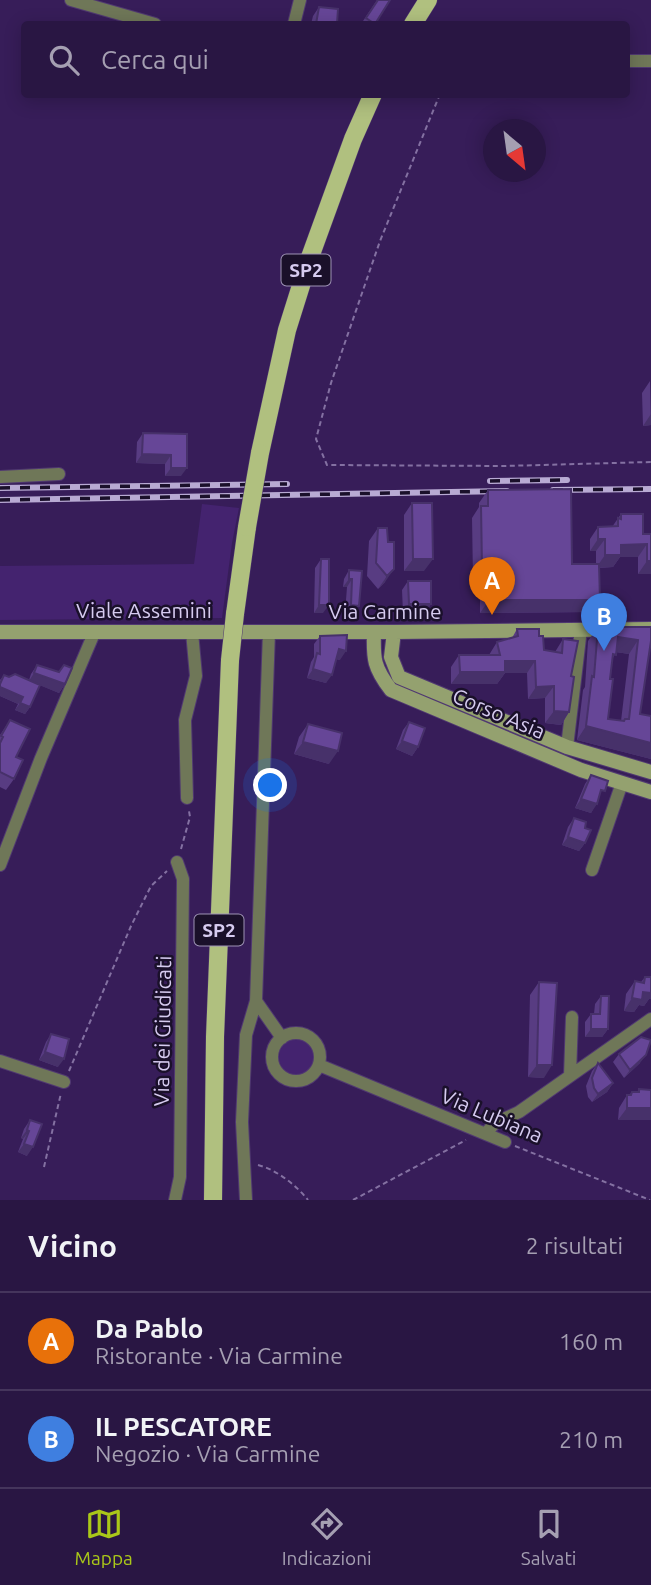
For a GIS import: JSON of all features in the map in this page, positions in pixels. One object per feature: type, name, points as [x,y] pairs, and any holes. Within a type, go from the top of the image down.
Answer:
[{"type":"main road","points":[[415,21],[428,0]]},
{"type":"main road","name":"SP2","points":[[213,1200],[215,1037],[230,660],[247,527],[287,330],[309,260],[353,139],[371,98]]},
{"type":"main road","name":"Via Carmine","points":[[288,632],[651,629]]},
{"type":"main road","name":"Viale Assemini","points":[[0,632],[288,632]]},
{"type":"main road","name":"Corso Asia","points":[[374,632],[373,650],[378,672],[391,690],[581,770],[651,792]]},
{"type":"main road","name":"Corso Asia","points":[[394,632],[391,657],[399,677],[567,747],[651,772]]},
{"type":"street","points":[[71,0],[144,21]]},
{"type":"street","points":[[294,21],[300,0]]},
{"type":"street","points":[[630,61],[651,61]]},
{"type":"street","points":[[0,477],[59,474]]},
{"type":"street","points":[[567,747],[581,629]]},
{"type":"street","points":[[0,865],[94,631]]},
{"type":"street","points":[[187,798],[185,720],[196,676],[192,632]]},
{"type":"street","points":[[246,1200],[242,1122],[246,1035],[256,1001],[269,632]]},
{"type":"street","points":[[592,870],[622,783]]},
{"type":"street","name":"Via dei Giudicati","points":[[175,1200],[180,1177],[183,879],[177,862]]},
{"type":"street","points":[[256,1001],[282,1038]]},
{"type":"street","points":[[570,1076],[572,1017]]},
{"type":"street","points":[[481,1131],[519,1112],[651,1019]]},
{"type":"street","points":[[296,1033],[311,1038],[319,1050],[319,1065],[309,1077],[293,1080],[285,1078],[279,1073],[272,1059],[273,1051],[282,1038],[296,1033]]},
{"type":"street","points":[[0,1061],[64,1082]]},
{"type":"street","name":"Via Lubiana","points":[[319,1065],[505,1142]]},
{"type":"path","points":[[438,98],[380,241],[331,383],[316,439],[327,465],[504,466],[651,462]]},
{"type":"path","points":[[44,1167],[64,1082],[131,926],[151,886],[177,862],[190,817],[187,798]]},
{"type":"path","points":[[353,1200],[481,1131]]},
{"type":"path","name":"Via Lubiana","points":[[505,1142],[650,1200]]},
{"type":"path","points":[[246,1162],[268,1168],[308,1200]]},
{"type":"shaded area","points":[[202,504],[239,508],[222,618],[0,620],[0,566],[194,564]]},
{"type":"shaded area","points":[[297,1039],[310,1044],[315,1057],[310,1070],[297,1075],[284,1070],[279,1057],[284,1044]]},
{"type":"building","points":[[378,0],[390,0],[377,21],[366,18]]},
{"type":"building","points":[[319,7],[338,9],[337,21],[317,21]]},
{"type":"building","points":[[143,433],[187,434],[187,468],[171,468],[171,455],[142,454]]},
{"type":"building","points":[[571,489],[572,564],[599,564],[600,600],[489,600],[489,567],[482,567],[481,506],[488,506],[488,490]]},
{"type":"building","points":[[412,503],[432,503],[433,559],[413,559]]},
{"type":"building","points":[[621,514],[643,514],[643,534],[651,534],[651,561],[647,561],[647,544],[621,545],[621,555],[605,555],[605,539],[598,539],[598,527],[618,526]]},
{"type":"building","points":[[378,528],[387,528],[388,542],[394,542],[394,569],[387,576],[376,563]]},
{"type":"building","points":[[321,559],[329,559],[329,605],[319,605]]},
{"type":"building","points":[[349,570],[362,571],[359,606],[351,605],[352,579],[349,579]]},
{"type":"building","points":[[408,581],[431,581],[431,604],[409,604]]},
{"type":"building","points":[[598,627],[651,627],[640,714],[651,716],[651,743],[586,726],[592,676],[594,677]],"holes":[[[618,637],[638,640],[629,719],[608,719],[613,654],[616,655]]]},
{"type":"building","points":[[517,629],[539,629],[539,636],[543,636],[544,650],[562,653],[563,639],[578,641],[571,676],[574,677],[569,712],[554,711],[554,686],[536,687],[535,661],[505,661],[505,672],[460,672],[459,655],[500,655],[497,642],[518,636]]},
{"type":"building","points":[[347,635],[346,651],[339,649],[332,675],[313,669],[317,653],[320,654],[320,636]]},
{"type":"building","points":[[37,665],[59,672],[64,665],[72,668],[65,684],[34,673]]},
{"type":"building","points":[[15,674],[40,685],[30,707],[20,703],[23,697],[0,687],[4,675],[9,677]]},
{"type":"building","points":[[10,720],[30,729],[16,757],[23,760],[14,779],[0,772],[1,736]]},
{"type":"building","points":[[409,722],[425,728],[418,747],[402,741]]},
{"type":"building","points":[[308,724],[342,733],[338,751],[303,742]]},
{"type":"building","points":[[591,775],[608,781],[605,791],[601,790],[597,804],[581,799]]},
{"type":"building","points":[[574,818],[586,822],[585,828],[591,830],[585,843],[568,837]]},
{"type":"building","points":[[645,977],[651,977],[651,993],[643,992],[642,1000],[632,998],[635,981],[644,983]]},
{"type":"building","points":[[539,982],[557,983],[552,1065],[537,1065]]},
{"type":"building","points":[[601,996],[609,996],[608,1029],[591,1029],[591,1014],[600,1014]]},
{"type":"building","points":[[51,1034],[69,1039],[64,1059],[45,1052]]},
{"type":"building","points":[[641,1037],[651,1040],[646,1055],[630,1070],[619,1054]]},
{"type":"building","points":[[598,1063],[613,1083],[598,1094],[592,1078]]},
{"type":"building","points":[[639,1089],[651,1090],[651,1108],[627,1108],[627,1095],[639,1092]]},
{"type":"building","points":[[30,1120],[42,1124],[33,1147],[24,1144]]},
{"type":"railway","points":[[490,481],[567,480]]},
{"type":"railway","points":[[0,488],[287,484]]},
{"type":"railway","points":[[553,490],[651,489]]},
{"type":"railway","points":[[0,500],[507,491]]},
{"type":"place","name":"Da Pablo","points":[[492,615]]},
{"type":"place","name":"IL PESCATORE","points":[[604,651]]}]
